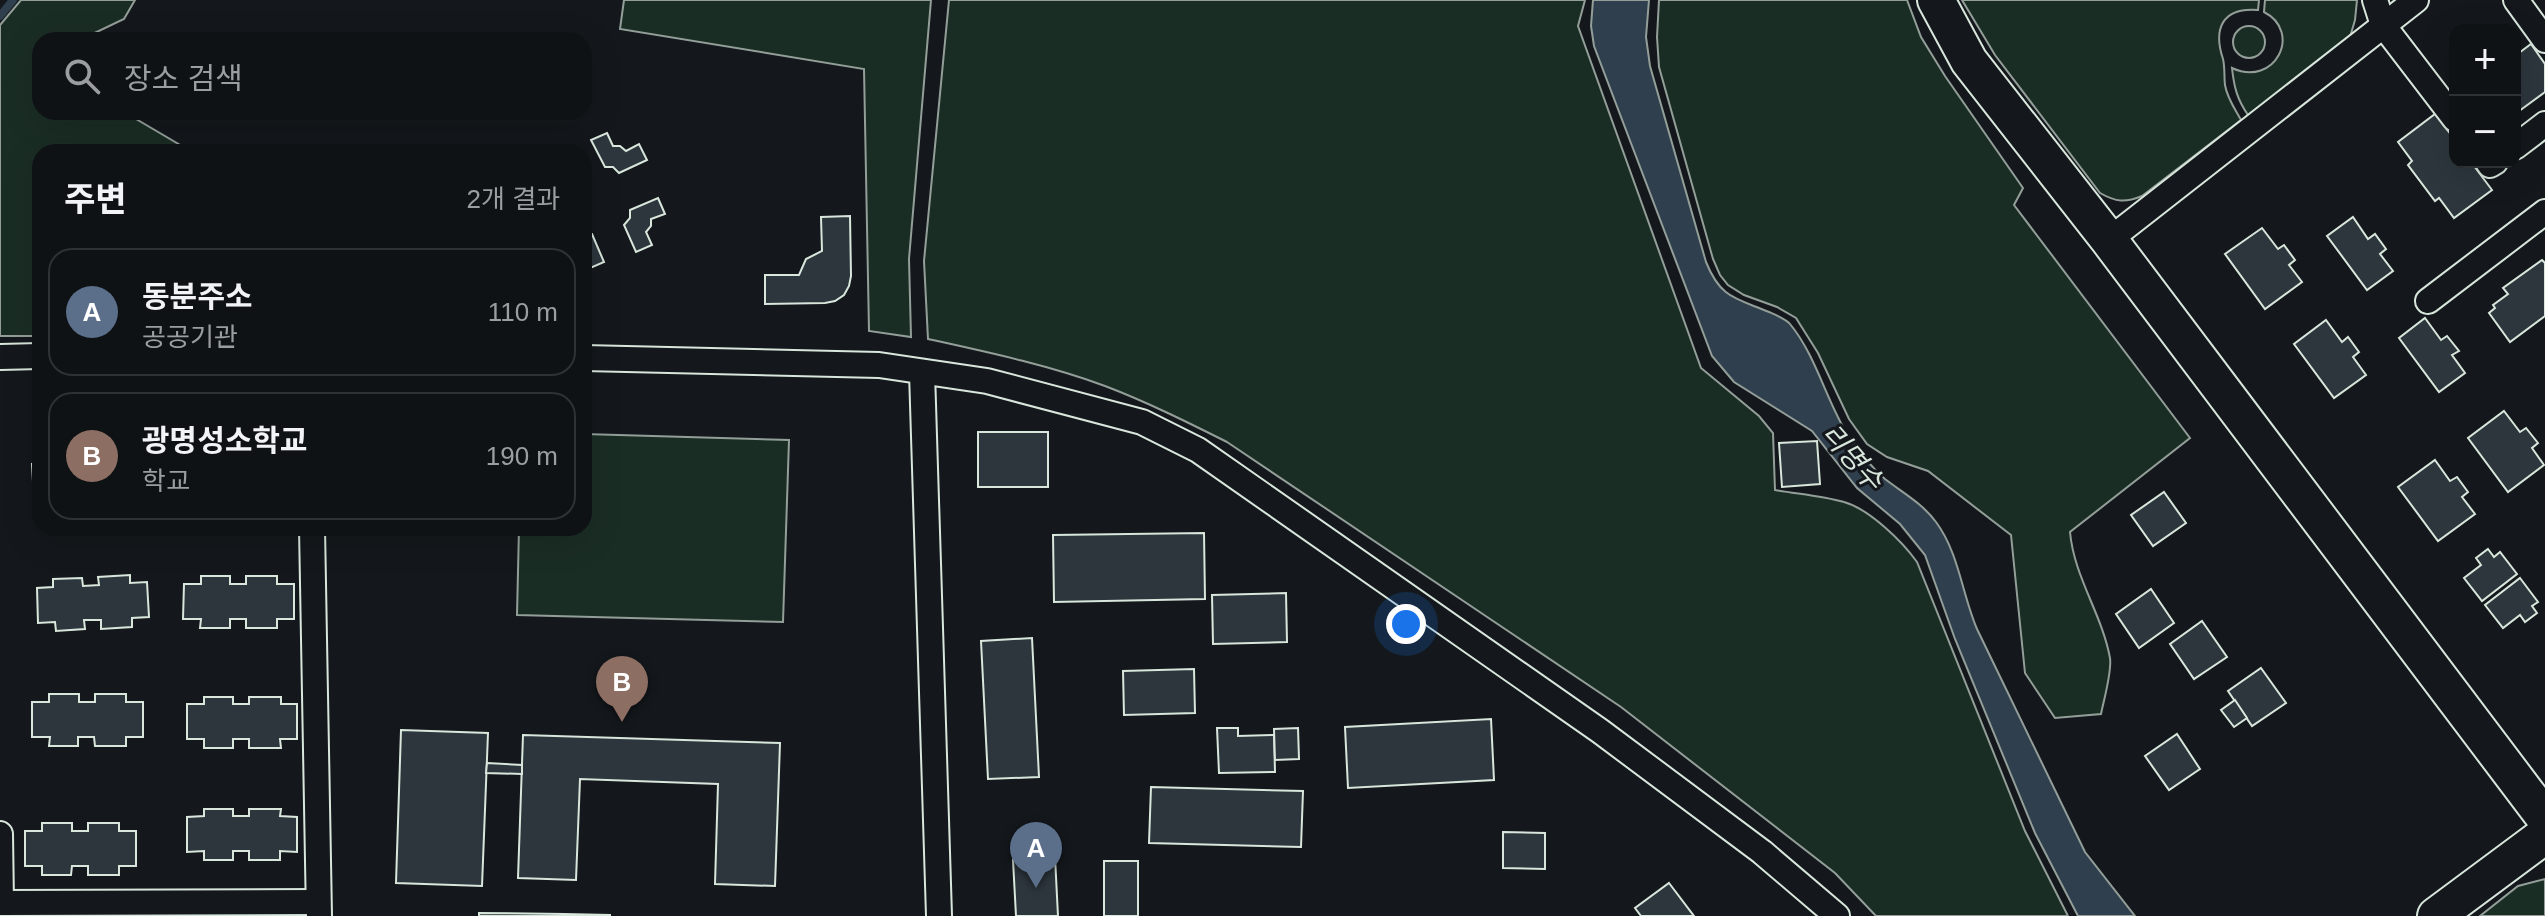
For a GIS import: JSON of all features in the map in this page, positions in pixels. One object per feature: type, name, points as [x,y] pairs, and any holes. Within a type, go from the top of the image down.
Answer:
[{"type":"street","points":[[1936,0],[1969,61],[2109,240],[2545,818]]},
{"type":"street","points":[[2375,0],[2383,25],[2449,111]]},
{"type":"street","points":[[2109,240],[2416,0]]},
{"type":"street","points":[[2516,0],[2545,40]]},
{"type":"street","points":[[2521,142],[2545,124]]},
{"type":"street","points":[[2428,301],[2545,212]]},
{"type":"street","points":[[0,357],[32,356]]},
{"type":"street","points":[[592,358],[879,365],[987,381],[1142,422],[1198,450],[1600,731],[1762,852],[1837,916]]},
{"type":"street","points":[[922,372],[939,916]]},
{"type":"street","points":[[0,834],[0,903],[319,909],[312,536]]},
{"type":"street","points":[[2436,916],[2545,835]]},
{"type":"green space","points":[[21,0],[135,0],[124,19],[97,32],[32,32],[32,120],[138,120],[178,144],[32,144],[32,336],[0,336],[0,25]]},
{"type":"green space","points":[[624,0],[931,0],[909,259],[911,337],[869,331],[864,69],[620,29]]},
{"type":"green space","points":[[949,0],[1585,0],[1578,26],[1701,368],[1759,416],[1773,433],[1775,490],[1844,502],[1864,511],[1903,545],[1917,562],[2025,831],[2068,916],[1876,916],[1835,873],[1621,707],[1227,442],[1152,405],[1083,378],[928,339],[924,261]]},
{"type":"green space","points":[[1659,0],[1907,0],[1921,37],[1945,76],[2023,188],[2014,205],[2190,438],[2070,532],[2077,564],[2110,658],[2101,714],[2055,718],[2025,673],[2011,535],[1928,471],[1887,457],[1867,444],[1849,419],[1818,353],[1796,318],[1744,295],[1728,285],[1720,275],[1659,67]]},
{"type":"green space","points":[[1962,0],[2259,0],[2258,10],[2228,16],[2220,30],[2226,90],[2241,120],[2142,196],[2131,200],[2111,198],[2100,193],[1995,55]]},
{"type":"green space","points":[[2265,0],[2357,0],[2350,37],[2252,115],[2248,115],[2237,93],[2232,68],[2247,72],[2261,70],[2279,55],[2282,44],[2282,32],[2276,21],[2264,12]]},
{"type":"green space","points":[[2249,26],[2260,31],[2265,42],[2260,53],[2249,58],[2238,53],[2233,42],[2238,31]]},
{"type":"green space","points":[[592,434],[789,440],[783,622],[517,615],[519,536],[592,536]]},
{"type":"green space","points":[[2545,879],[2545,916],[2480,916],[2518,886]]},
{"type":"water","name":"리명수","points":[[1593,0],[1649,0],[1646,37],[1650,66],[1712,274],[1731,296],[1790,324],[1855,445],[1879,474],[1931,515],[1944,534],[1977,629],[2085,852],[2135,916],[2078,916],[2035,833],[1955,639],[1925,555],[1900,524],[1857,488],[1812,431],[1734,382],[1712,356],[1594,46],[1591,26]]},
{"type":"building","points":[[2531,44],[2545,64],[2545,92],[2521,110],[2521,96],[2521,52]]},
{"type":"building","points":[[2435,114],[2449,132],[2449,168],[2476,168],[2492,190],[2454,218],[2439,198],[2435,201],[2408,165],[2412,161],[2398,142]]},
{"type":"building","points":[[607,133],[613,146],[620,146],[626,151],[639,144],[647,160],[619,173],[613,167],[605,167],[591,140]]},
{"type":"building","points":[[658,198],[665,214],[651,219],[651,226],[646,232],[652,245],[636,252],[624,225],[630,218],[630,210]]},
{"type":"building","points":[[850,216],[851,276],[844,295],[825,303],[765,304],[765,275],[799,275],[806,259],[822,251],[821,217]]},
{"type":"building","points":[[2353,217],[2368,239],[2375,234],[2386,249],[2380,254],[2393,271],[2367,290],[2327,236]]},
{"type":"building","points":[[2262,228],[2278,249],[2284,245],[2295,260],[2289,265],[2302,282],[2265,309],[2225,254]]},
{"type":"building","points":[[592,234],[604,262],[592,267]]},
{"type":"building","points":[[2542,260],[2545,263],[2545,316],[2510,342],[2489,313],[2495,308],[2493,305],[2508,294],[2503,288]]},
{"type":"building","points":[[2425,318],[2441,340],[2447,336],[2459,351],[2452,355],[2465,373],[2439,392],[2399,338]]},
{"type":"building","points":[[2326,320],[2342,342],[2348,337],[2359,352],[2353,357],[2366,375],[2334,398],[2294,344]]},
{"type":"building","points":[[2504,411],[2520,432],[2526,428],[2538,443],[2532,448],[2544,465],[2508,492],[2468,438]]},
{"type":"building","points":[[978,432],[1048,432],[1048,487],[978,487]]},
{"type":"building","points":[[1817,441],[1820,484],[1782,487],[1779,443]]},
{"type":"building","points":[[2435,460],[2450,481],[2457,477],[2468,492],[2462,497],[2475,514],[2438,541],[2398,487]]},
{"type":"building","points":[[2164,492],[2186,523],[2153,546],[2131,515]]},
{"type":"building","points":[[1204,533],[1205,599],[1054,602],[1053,535]]},
{"type":"building","points":[[2488,549],[2494,557],[2500,552],[2517,574],[2482,601],[2464,578],[2481,565],[2476,558]]},
{"type":"building","points":[[130,575],[130,583],[147,582],[149,617],[132,618],[132,627],[101,629],[101,620],[84,620],[85,629],[56,631],[55,622],[38,623],[37,588],[53,587],[53,579],[82,578],[83,586],[99,585],[98,577]]},
{"type":"building","points":[[201,576],[230,576],[230,584],[246,584],[246,576],[277,576],[277,584],[294,584],[294,619],[277,619],[277,628],[246,628],[246,619],[230,619],[230,628],[200,628],[201,619],[183,619],[184,584],[201,584]]},
{"type":"building","points":[[2520,578],[2538,602],[2532,606],[2537,613],[2525,622],[2520,615],[2503,628],[2485,605]]},
{"type":"building","points":[[2151,589],[2174,623],[2139,648],[2116,614]]},
{"type":"building","points":[[1286,593],[1287,642],[1213,644],[1212,595]]},
{"type":"building","points":[[2202,621],[2227,657],[2194,679],[2170,644]]},
{"type":"building","points":[[1032,638],[1039,777],[988,779],[981,641]]},
{"type":"building","points":[[2261,668],[2286,703],[2252,726],[2228,691]]},
{"type":"building","points":[[1194,669],[1195,713],[1124,715],[1123,671]]},
{"type":"building","points":[[49,694],[79,694],[79,702],[95,702],[95,694],[126,694],[126,702],[143,702],[143,737],[126,737],[126,746],[95,746],[94,737],[78,737],[78,746],[49,746],[50,737],[32,737],[32,702],[49,702]]},
{"type":"building","points":[[204,697],[233,697],[233,704],[249,704],[249,697],[281,697],[281,704],[297,704],[297,739],[280,739],[281,748],[249,748],[249,739],[233,739],[233,748],[204,748],[204,739],[187,739],[187,704],[204,704]]},
{"type":"building","points":[[2235,700],[2247,718],[2234,727],[2221,710]]},
{"type":"building","points":[[1491,719],[1494,780],[1348,788],[1345,727]]},
{"type":"building","points":[[1217,728],[1238,728],[1238,736],[1274,735],[1275,772],[1219,773]]},
{"type":"building","points":[[1298,728],[1299,759],[1275,760],[1274,729]]},
{"type":"building","points":[[401,730],[488,733],[482,886],[396,883]]},
{"type":"building","points":[[2177,734],[2200,769],[2169,790],[2145,756]]},
{"type":"building","points":[[523,735],[780,743],[775,886],[715,884],[718,784],[580,779],[576,880],[518,878]]},
{"type":"building","points":[[487,763],[522,765],[522,774],[486,773]]},
{"type":"building","points":[[1151,787],[1303,791],[1301,847],[1149,843]]},
{"type":"building","points":[[204,809],[233,809],[233,816],[249,816],[249,809],[281,809],[280,816],[297,817],[297,852],[280,851],[280,860],[249,860],[249,851],[233,851],[233,860],[204,860],[204,851],[187,852],[187,817],[204,816]]},
{"type":"building","points":[[42,823],[72,823],[72,831],[88,831],[88,823],[119,823],[119,831],[136,831],[136,866],[119,866],[119,875],[88,875],[88,866],[72,866],[71,875],[42,875],[42,866],[25,866],[25,831],[42,831]]},
{"type":"building","points":[[1503,832],[1545,833],[1545,869],[1503,868]]},
{"type":"building","points":[[1055,857],[1058,916],[1016,916],[1013,860]]},
{"type":"building","points":[[1104,861],[1138,861],[1138,916],[1104,916]]},
{"type":"building","points":[[1669,883],[1694,916],[1641,916],[1635,908]]},
{"type":"building","points":[[479,913],[564,914],[564,916],[479,916]]},
{"type":"building","points":[[610,915],[610,916],[564,916]]},
{"type":"waterway","points":[[0,16],[13,0]]},
{"type":"place","name":"광명성소학교","points":[[622,722]]},
{"type":"place","name":"동분주소","points":[[1036,888]]}]
